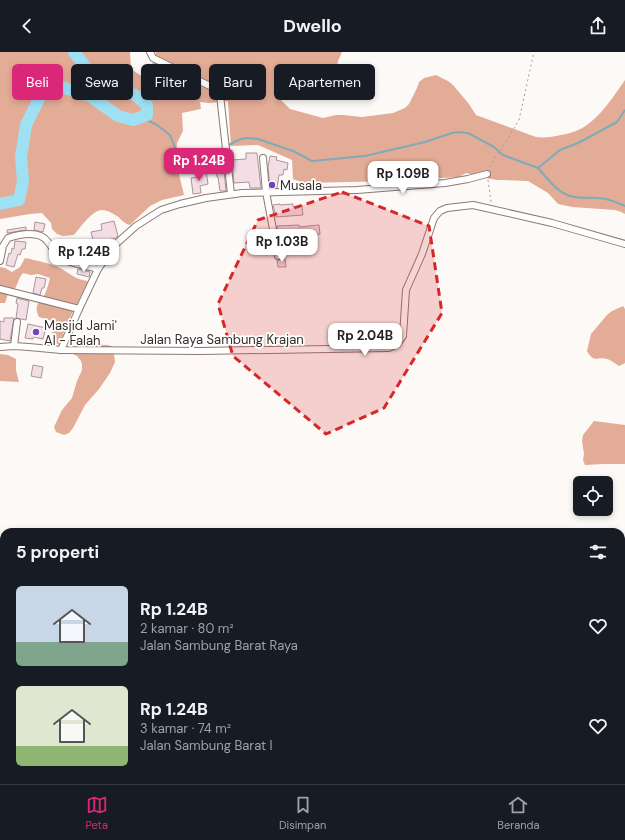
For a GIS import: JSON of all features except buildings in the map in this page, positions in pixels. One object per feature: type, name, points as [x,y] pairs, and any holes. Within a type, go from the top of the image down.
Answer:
[{"type":"street","points":[[150,52],[153,58],[214,88],[220,95],[231,194]]},
{"type":"street","points":[[263,158],[266,192],[278,256]]},
{"type":"street","points":[[61,350],[98,269],[117,244],[136,226],[161,210],[206,198],[231,194],[357,190],[445,182],[468,179],[487,174]]},
{"type":"street","name":"Jalan Raya Sambung Krajan","points":[[0,347],[14,346],[61,350],[201,351],[389,348],[397,344],[403,336],[406,290],[422,254],[434,218],[440,211],[459,206],[473,205],[492,209],[552,223],[625,244]]},
{"type":"street","points":[[0,261],[3,246],[8,238],[30,234],[47,240],[58,256],[64,260],[98,269]]},
{"type":"street","points":[[0,289],[79,309]]},
{"type":"street","points":[[14,346],[17,322]]},
{"type":"path","points":[[492,209],[490,185],[487,174],[495,156],[502,148],[519,120],[534,52]]},
{"type":"highlighted area","points":[[342,192],[429,226],[442,313],[384,408],[326,434],[233,356],[218,304],[258,220]]},
{"type":"shaded area","points":[[0,52],[130,52],[131,64],[71,64],[71,100],[133,100],[133,70],[141,76],[141,100],[201,100],[201,64],[152,64],[156,52],[342,52],[338,64],[274,64],[274,100],[281,100],[290,109],[323,118],[336,115],[362,117],[393,113],[405,108],[409,104],[419,82],[424,78],[436,75],[453,85],[476,115],[536,137],[552,137],[567,134],[584,127],[598,116],[625,80],[625,214],[615,210],[572,207],[558,204],[548,193],[528,181],[497,180],[466,173],[459,177],[392,181],[304,183],[293,179],[292,160],[258,145],[231,146],[228,101],[209,103],[200,102],[201,109],[182,113],[183,131],[177,143],[176,162],[184,195],[162,200],[150,206],[130,225],[108,211],[102,210],[94,213],[86,220],[74,235],[63,236],[57,234],[52,229],[51,223],[42,213],[0,219]]},
{"type":"shaded area","points":[[25,258],[53,265],[77,278],[88,281],[67,324],[59,345],[53,341],[52,334],[55,322],[39,317],[37,313],[37,306],[45,294],[50,278],[38,274],[31,275],[23,273],[14,290],[8,294],[5,303],[0,303],[0,267],[12,272],[20,267]]},
{"type":"shaded area","points":[[623,306],[625,309],[625,363],[619,366],[604,358],[596,359],[587,351],[591,334],[607,315]]},
{"type":"shaded area","points":[[82,344],[108,345],[113,347],[115,362],[110,373],[99,389],[85,405],[73,428],[69,433],[64,435],[56,432],[54,427],[62,410],[72,398],[82,370],[81,361],[73,354],[73,349]]},
{"type":"shaded area","points":[[0,354],[8,355],[16,359],[16,370],[19,382],[0,381]]},
{"type":"shaded area","points":[[594,421],[625,425],[625,464],[585,465],[583,460],[583,435]]},
{"type":"waterway","points":[[0,204],[19,200],[23,181],[21,157],[26,125],[42,93],[58,86],[90,96],[118,116],[133,120],[147,115],[147,105],[135,95],[115,89],[91,74],[74,52]]},
{"type":"waterway","points":[[141,117],[157,125],[170,135],[184,170],[200,164],[218,151],[238,140],[246,138],[258,139],[293,151],[312,161],[365,156],[425,142],[458,132],[468,133],[494,147],[503,155],[538,168],[560,150],[578,143],[617,122],[625,110]]},
{"type":"waterway","points":[[538,168],[552,184],[565,194],[577,197],[612,200],[625,206]]},
{"type":"place","name":"Musala","points":[[272,185]]},
{"type":"place","name":"Masjid Jami' Al - Falah","points":[[36,332]]}]
